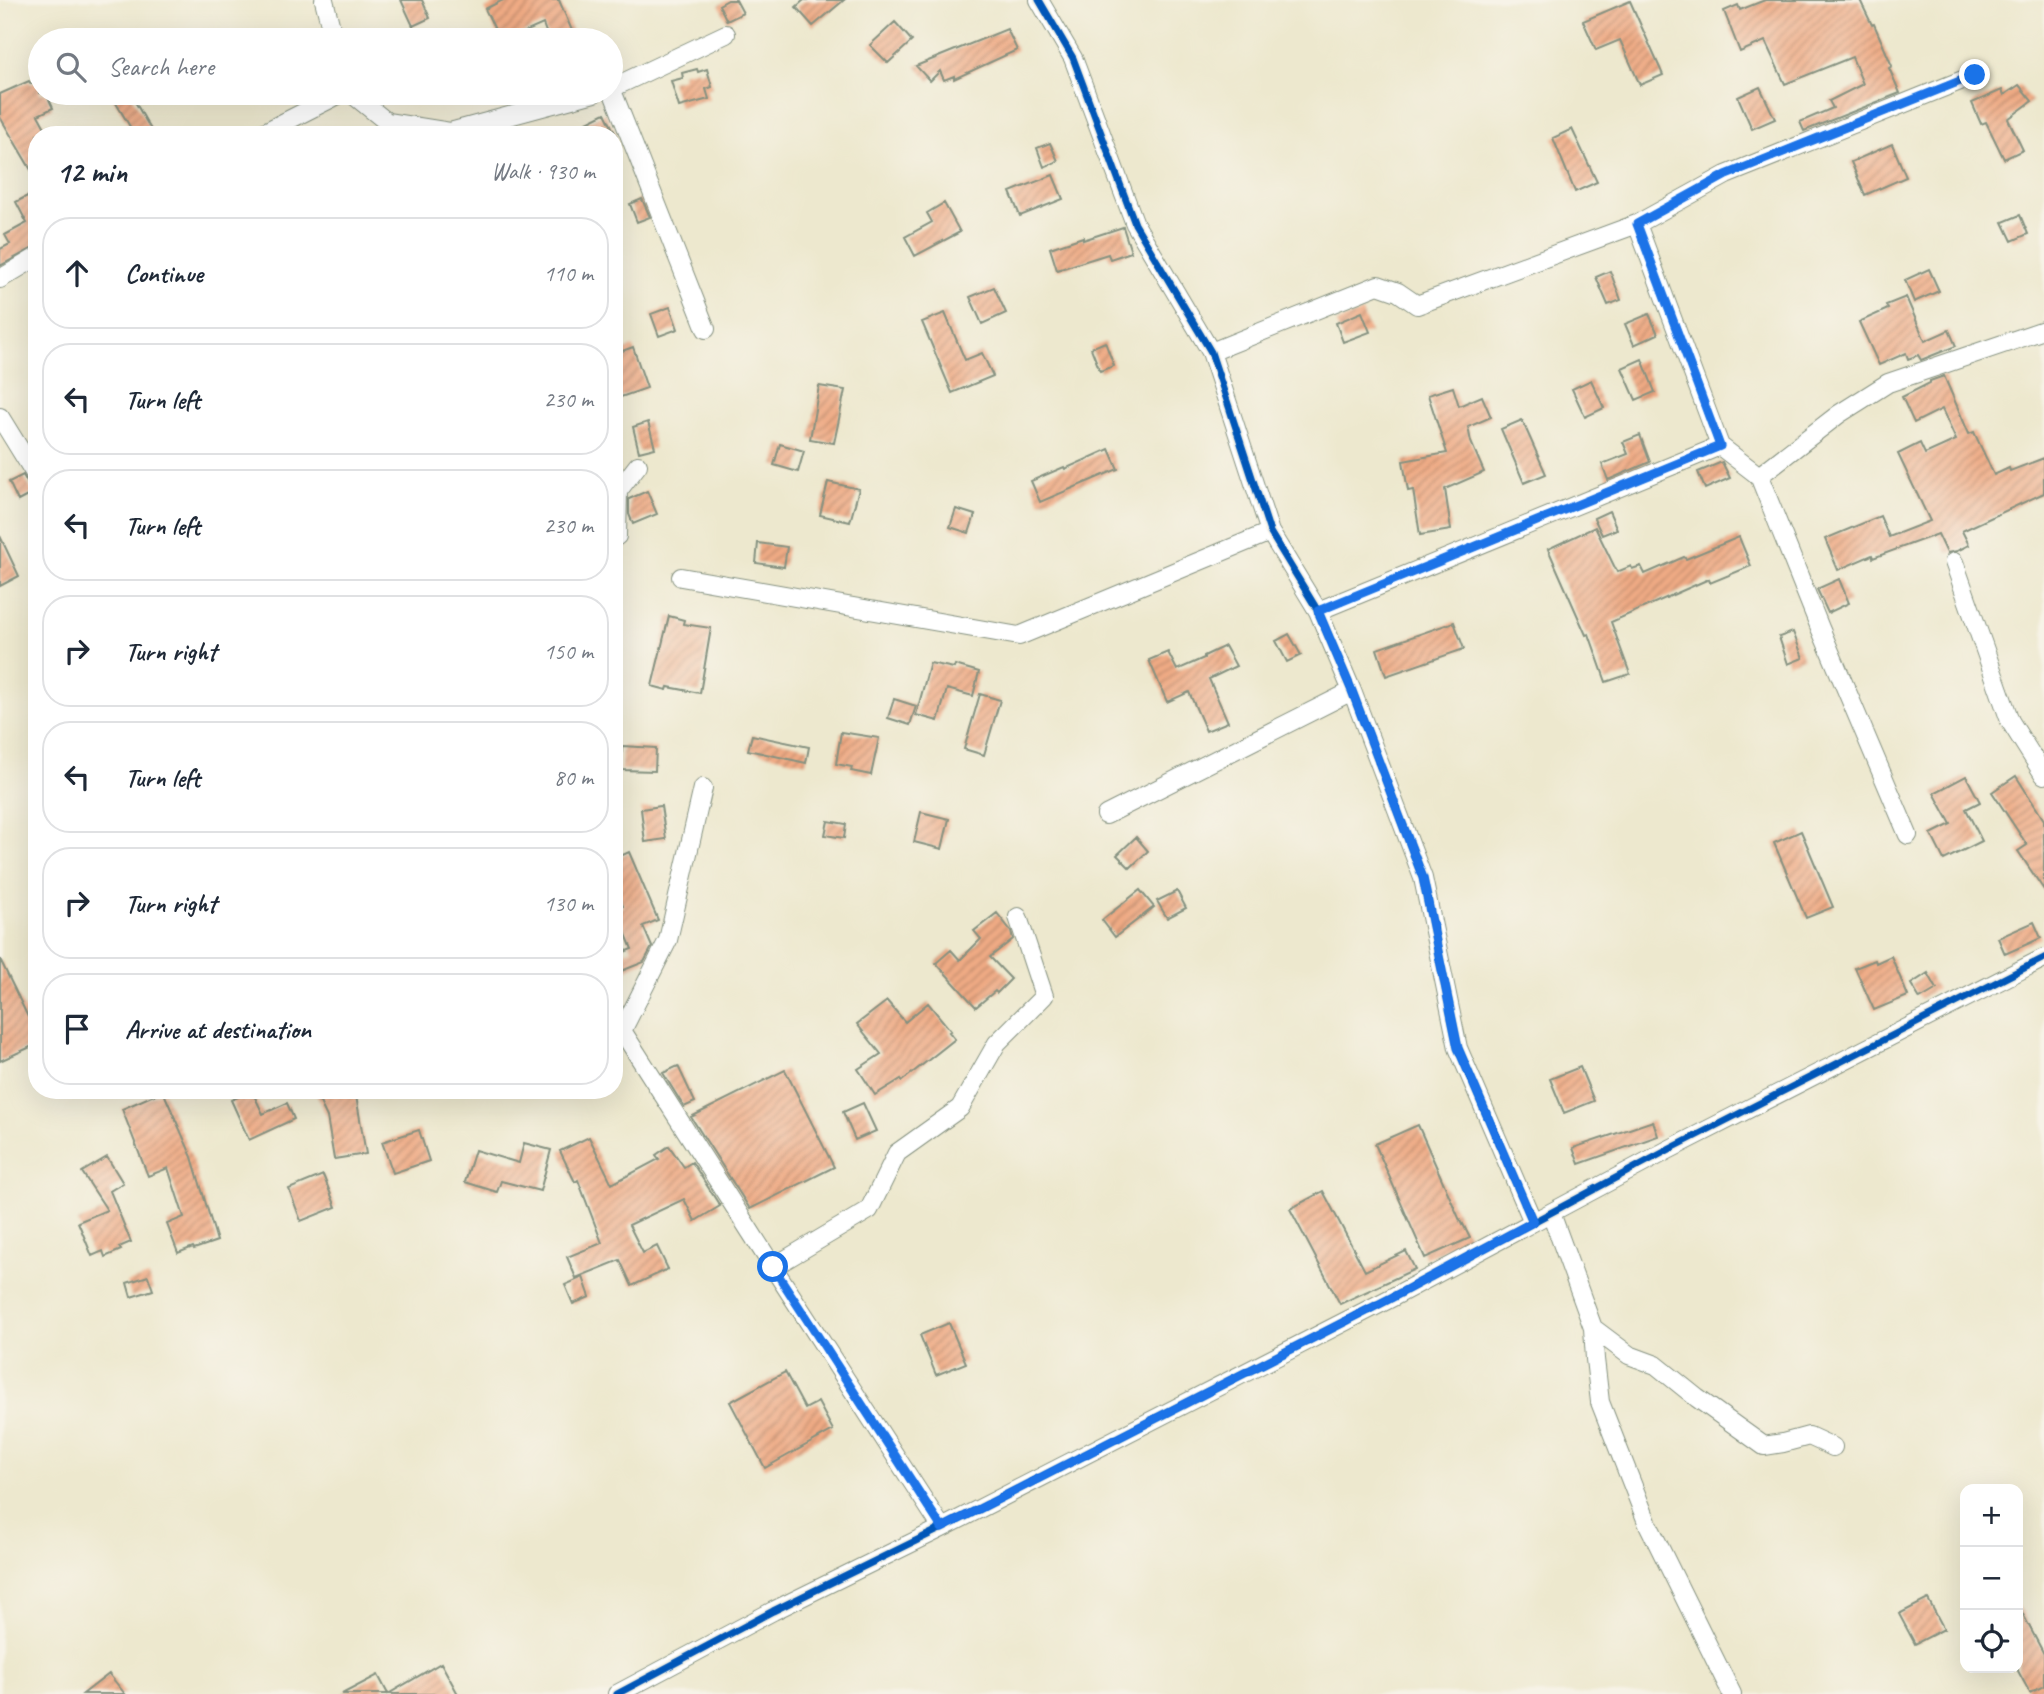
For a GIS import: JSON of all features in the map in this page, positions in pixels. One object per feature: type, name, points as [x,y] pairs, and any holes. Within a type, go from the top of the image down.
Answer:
[{"type":"street","points":[[324,0],[331,28]]},
{"type":"street","points":[[1039,0],[1073,58],[1135,223],[1211,352],[1270,532],[1318,611],[1352,691],[1423,878],[1458,1048],[1533,1222]]},
{"type":"street","points":[[623,82],[726,34]]},
{"type":"street","points":[[1211,352],[1378,285],[1398,292],[1417,305],[1637,224],[1726,175],[1975,75]]},
{"type":"street","points":[[277,126],[318,105]]},
{"type":"street","points":[[366,105],[387,121],[416,126]]},
{"type":"street","points":[[472,126],[550,105]]},
{"type":"street","points":[[618,105],[706,329]]},
{"type":"street","points":[[1637,224],[1720,446],[1759,476],[1908,835]]},
{"type":"street","points":[[0,279],[28,262]]},
{"type":"street","points":[[1759,476],[1839,415],[1888,383],[2044,330]]},
{"type":"street","points":[[0,417],[28,462]]},
{"type":"street","points":[[1318,611],[1720,446]]},
{"type":"street","points":[[623,484],[638,465]]},
{"type":"street","points":[[681,577],[1019,636],[1270,532]]},
{"type":"street","points":[[1954,562],[2010,721],[2044,775]]},
{"type":"street","points":[[1106,815],[1352,691]]},
{"type":"street","points":[[623,1016],[668,940],[703,788]]},
{"type":"street","points":[[773,1267],[869,1210],[897,1153],[960,1108],[997,1043],[1044,996],[1018,917]]},
{"type":"street","points":[[617,1694],[773,1611],[942,1528],[1391,1298],[1668,1150],[2044,958]]},
{"type":"street","points":[[623,1032],[942,1528]]},
{"type":"street","points":[[1551,1213],[1593,1328],[1600,1402],[1647,1522],[1732,1694]]},
{"type":"street","points":[[1593,1328],[1629,1355],[1656,1365],[1764,1446],[1809,1436],[1833,1447]]},
{"type":"building","points":[[401,0],[422,0],[430,18],[413,26]]},
{"type":"building","points":[[503,0],[559,0],[571,28],[544,28],[543,24],[534,28],[494,28],[485,9]]},
{"type":"building","points":[[728,0],[736,0],[743,13],[727,21],[719,5]]},
{"type":"building","points":[[804,0],[844,0],[813,26],[796,7]]},
{"type":"building","points":[[1765,0],[1860,0],[1872,25],[1874,24],[1900,93],[1804,131],[1800,122],[1833,108],[1829,101],[1863,84],[1852,57],[1785,84],[1765,41],[1740,52],[1724,11],[1738,5],[1740,10]]},
{"type":"building","points":[[1630,1],[1663,75],[1640,85],[1620,40],[1596,50],[1583,21]]},
{"type":"building","points":[[895,22],[912,41],[888,63],[870,45]]},
{"type":"building","points":[[1007,29],[1017,50],[954,79],[954,76],[944,80],[940,71],[930,81],[916,66]]},
{"type":"building","points":[[697,69],[698,72],[707,69],[712,87],[706,89],[709,99],[679,107],[671,81],[683,78],[682,73]]},
{"type":"building","points":[[28,81],[28,105],[52,105],[53,108],[38,115],[44,126],[28,126],[28,165],[0,117],[0,94]]},
{"type":"building","points":[[2019,85],[2032,101],[2008,119],[2023,150],[2004,159],[1986,122],[1981,124],[1972,103],[2002,90],[2004,95]]},
{"type":"building","points":[[1760,87],[1775,119],[1752,129],[1738,97]]},
{"type":"building","points":[[117,105],[137,105],[149,126],[130,126]]},
{"type":"building","points":[[605,113],[612,126],[584,126],[583,124]]},
{"type":"building","points":[[1572,129],[1597,182],[1575,192],[1553,138]]},
{"type":"building","points":[[1050,143],[1058,161],[1044,167],[1037,148]]},
{"type":"building","points":[[1892,144],[1906,177],[1865,195],[1851,162]]},
{"type":"building","points":[[1053,175],[1063,199],[1020,216],[1010,192]]},
{"type":"building","points":[[28,196],[28,251],[0,266],[0,249],[10,244],[5,235],[27,223],[16,202]]},
{"type":"building","points":[[642,199],[650,217],[637,222],[630,204]]},
{"type":"building","points":[[944,203],[960,232],[915,256],[905,237],[932,222],[927,213]]},
{"type":"building","points":[[2020,215],[2028,234],[2012,241],[2003,222]]},
{"type":"building","points":[[1123,227],[1131,252],[1110,259],[1108,254],[1057,270],[1050,248]]},
{"type":"building","points":[[1929,269],[1939,291],[1914,302],[1905,280]]},
{"type":"building","points":[[1610,271],[1621,300],[1608,305],[1596,277]]},
{"type":"building","points":[[994,287],[1006,313],[982,324],[970,297]]},
{"type":"building","points":[[1906,297],[1925,341],[1949,330],[1956,346],[1921,360],[1918,355],[1908,359],[1906,353],[1879,365],[1859,322],[1888,309],[1886,305]]},
{"type":"building","points":[[670,307],[678,329],[659,336],[651,314]]},
{"type":"building","points":[[1362,312],[1370,332],[1343,342],[1336,323]]},
{"type":"building","points":[[945,313],[965,360],[982,353],[993,376],[952,393],[922,322]]},
{"type":"building","points":[[1649,314],[1658,334],[1634,345],[1625,324]]},
{"type":"building","points":[[1105,342],[1114,366],[1100,371],[1091,348]]},
{"type":"building","points":[[633,347],[647,388],[623,396],[623,351]]},
{"type":"building","points":[[1642,359],[1655,392],[1636,400],[1622,368]]},
{"type":"building","points":[[1944,376],[1969,434],[1974,432],[1994,475],[2044,458],[2044,493],[1962,531],[1969,545],[1957,551],[1947,553],[1938,534],[1873,558],[1872,555],[1838,570],[1825,539],[1880,516],[1889,537],[1930,521],[1898,454],[1920,443],[1925,454],[1956,440],[1942,409],[1914,423],[1902,397]]},
{"type":"building","points":[[1591,380],[1604,408],[1585,417],[1572,389]]},
{"type":"building","points":[[819,386],[845,390],[834,443],[810,439]]},
{"type":"building","points":[[1453,387],[1459,406],[1482,396],[1491,417],[1468,427],[1471,442],[1484,472],[1445,489],[1451,530],[1420,535],[1413,490],[1408,491],[1403,461],[1447,453],[1428,395]]},
{"type":"building","points":[[1522,420],[1546,474],[1524,483],[1501,429]]},
{"type":"building","points":[[648,422],[655,448],[639,452],[633,427]]},
{"type":"building","points":[[1640,435],[1650,462],[1608,480],[1602,464],[1628,454],[1623,442]]},
{"type":"building","points":[[780,444],[804,451],[798,472],[774,465]]},
{"type":"building","points":[[1109,449],[1118,469],[1040,502],[1031,481]]},
{"type":"building","points":[[1722,462],[1730,478],[1705,489],[1698,472]]},
{"type":"building","points":[[23,475],[28,484],[28,496],[18,501],[9,482]]},
{"type":"building","points":[[828,482],[859,489],[850,522],[820,515]]},
{"type":"building","points":[[647,491],[657,514],[633,524],[629,514],[629,499]]},
{"type":"building","points":[[956,509],[975,515],[969,533],[950,527]]},
{"type":"building","points":[[1609,511],[1617,529],[1602,535],[1594,518]]},
{"type":"building","points":[[1595,527],[1617,572],[1631,566],[1632,569],[1641,566],[1645,574],[1739,537],[1751,566],[1710,583],[1709,579],[1611,622],[1630,674],[1606,682],[1589,634],[1586,635],[1548,549]]},
{"type":"building","points":[[0,536],[19,576],[0,586]]},
{"type":"building","points":[[758,543],[787,547],[784,567],[756,563]]},
{"type":"building","points":[[1839,579],[1849,603],[1828,613],[1817,589]]},
{"type":"building","points":[[669,616],[684,620],[683,624],[711,628],[700,693],[652,686]]},
{"type":"building","points":[[1454,622],[1464,649],[1386,676],[1377,649]]},
{"type":"building","points":[[1793,632],[1803,658],[1788,664],[1779,637]]},
{"type":"building","points":[[1289,634],[1301,655],[1287,662],[1276,641]]},
{"type":"building","points":[[1225,646],[1236,666],[1209,679],[1228,722],[1206,731],[1189,692],[1167,702],[1149,660],[1168,652],[1177,670]]},
{"type":"building","points":[[930,663],[954,668],[955,665],[979,672],[973,696],[947,689],[938,721],[916,715]]},
{"type":"building","points":[[980,694],[1000,700],[984,755],[964,749]]},
{"type":"building","points":[[894,699],[916,706],[910,725],[888,718]]},
{"type":"building","points":[[841,732],[879,738],[871,775],[851,771],[852,767],[836,764]]},
{"type":"building","points":[[752,735],[809,747],[806,763],[748,750]]},
{"type":"building","points":[[623,746],[656,748],[655,771],[623,770]]},
{"type":"building","points":[[1966,776],[1980,802],[1966,809],[1982,841],[1944,860],[1931,834],[1951,824],[1934,793]]},
{"type":"building","points":[[2016,776],[2044,820],[2044,890],[2018,851],[2027,845],[1992,792]]},
{"type":"building","points":[[661,806],[666,839],[645,842],[641,809]]},
{"type":"building","points":[[921,812],[949,819],[942,849],[914,842]]},
{"type":"building","points":[[828,821],[846,824],[844,838],[825,835]]},
{"type":"building","points":[[1801,831],[1833,907],[1806,918],[1774,843]]},
{"type":"building","points":[[1136,837],[1148,851],[1130,868],[1117,855]]},
{"type":"building","points":[[629,852],[658,920],[643,926],[652,947],[644,962],[623,970],[623,952],[632,949],[623,927],[623,855]]},
{"type":"building","points":[[1140,890],[1154,907],[1115,937],[1102,920]]},
{"type":"building","points":[[1177,891],[1186,908],[1167,918],[1157,901]]},
{"type":"building","points":[[997,913],[1011,931],[1013,939],[990,957],[1011,979],[997,993],[995,991],[976,1007],[936,963],[951,950],[960,960],[981,939],[974,931]]},
{"type":"building","points":[[2034,922],[2041,938],[2005,954],[1998,938]]},
{"type":"building","points":[[1891,956],[1908,996],[1874,1010],[1855,968]]},
{"type":"building","points":[[0,959],[28,1017],[28,1048],[0,1061]]},
{"type":"building","points":[[1928,973],[1937,989],[1920,999],[1911,984]]},
{"type":"building","points":[[887,1001],[905,1022],[928,1003],[955,1039],[902,1081],[901,1079],[875,1095],[858,1069],[881,1054],[857,1024]]},
{"type":"building","points":[[678,1066],[695,1102],[684,1107],[663,1073]]},
{"type":"building","points":[[1580,1067],[1594,1101],[1564,1113],[1550,1079]]},
{"type":"building","points":[[785,1070],[834,1167],[750,1209],[691,1117]]},
{"type":"building","points":[[145,1099],[167,1099],[192,1157],[217,1241],[178,1253],[167,1224],[184,1217],[168,1168],[148,1176],[122,1109]]},
{"type":"building","points":[[256,1099],[263,1114],[287,1103],[294,1119],[249,1140],[231,1100]]},
{"type":"building","points":[[318,1099],[357,1099],[366,1154],[334,1159],[327,1117]]},
{"type":"building","points":[[863,1103],[876,1131],[855,1140],[843,1112]]},
{"type":"building","points":[[1653,1121],[1658,1136],[1579,1164],[1573,1148]]},
{"type":"building","points":[[1418,1125],[1470,1238],[1425,1258],[1375,1144]]},
{"type":"building","points":[[419,1130],[429,1161],[393,1173],[382,1142]]},
{"type":"building","points":[[589,1137],[612,1184],[659,1159],[656,1155],[669,1146],[684,1167],[692,1162],[720,1206],[695,1221],[684,1199],[629,1225],[643,1253],[657,1246],[668,1269],[632,1286],[620,1260],[576,1278],[567,1257],[602,1243],[578,1180],[575,1182],[560,1151]]},
{"type":"building","points":[[524,1143],[551,1150],[540,1191],[501,1181],[497,1192],[465,1182],[475,1150],[519,1163]]},
{"type":"building","points":[[107,1157],[123,1183],[110,1191],[131,1242],[105,1257],[103,1251],[92,1256],[78,1222],[107,1210],[82,1172]]},
{"type":"building","points":[[323,1175],[336,1207],[301,1221],[289,1189]]},
{"type":"building","points":[[1323,1191],[1365,1271],[1406,1251],[1415,1269],[1340,1304],[1290,1209]]},
{"type":"building","points":[[148,1276],[153,1290],[131,1297],[127,1283]]},
{"type":"building","points":[[583,1277],[590,1297],[573,1304],[565,1285]]},
{"type":"building","points":[[949,1323],[966,1363],[936,1375],[920,1335]]},
{"type":"building","points":[[785,1372],[805,1409],[818,1402],[833,1430],[765,1468],[730,1402]]},
{"type":"building","points":[[1928,1599],[1944,1629],[1915,1644],[1899,1614]]},
{"type":"building","points":[[2023,1614],[2044,1654],[2044,1686],[2030,1693],[2019,1673],[2023,1673]]},
{"type":"building","points":[[441,1663],[458,1694],[388,1694]]},
{"type":"building","points":[[109,1674],[125,1694],[83,1694]]},
{"type":"building","points":[[378,1675],[388,1694],[342,1694]]},
{"type":"cycle path","points":[[1039,0],[1073,58],[1135,224],[1211,352],[1270,532],[1318,611],[1352,691],[1423,878],[1458,1048],[1533,1222]]},
{"type":"cycle path","points":[[617,1694],[773,1611],[942,1528],[1391,1298],[1668,1150],[2044,958]]},
{"type":"route","points":[[773,1267],[942,1528],[1391,1298],[1533,1222],[1458,1048],[1423,878],[1352,691],[1318,611],[1720,446],[1637,224],[1726,175],[1975,75]]}]
